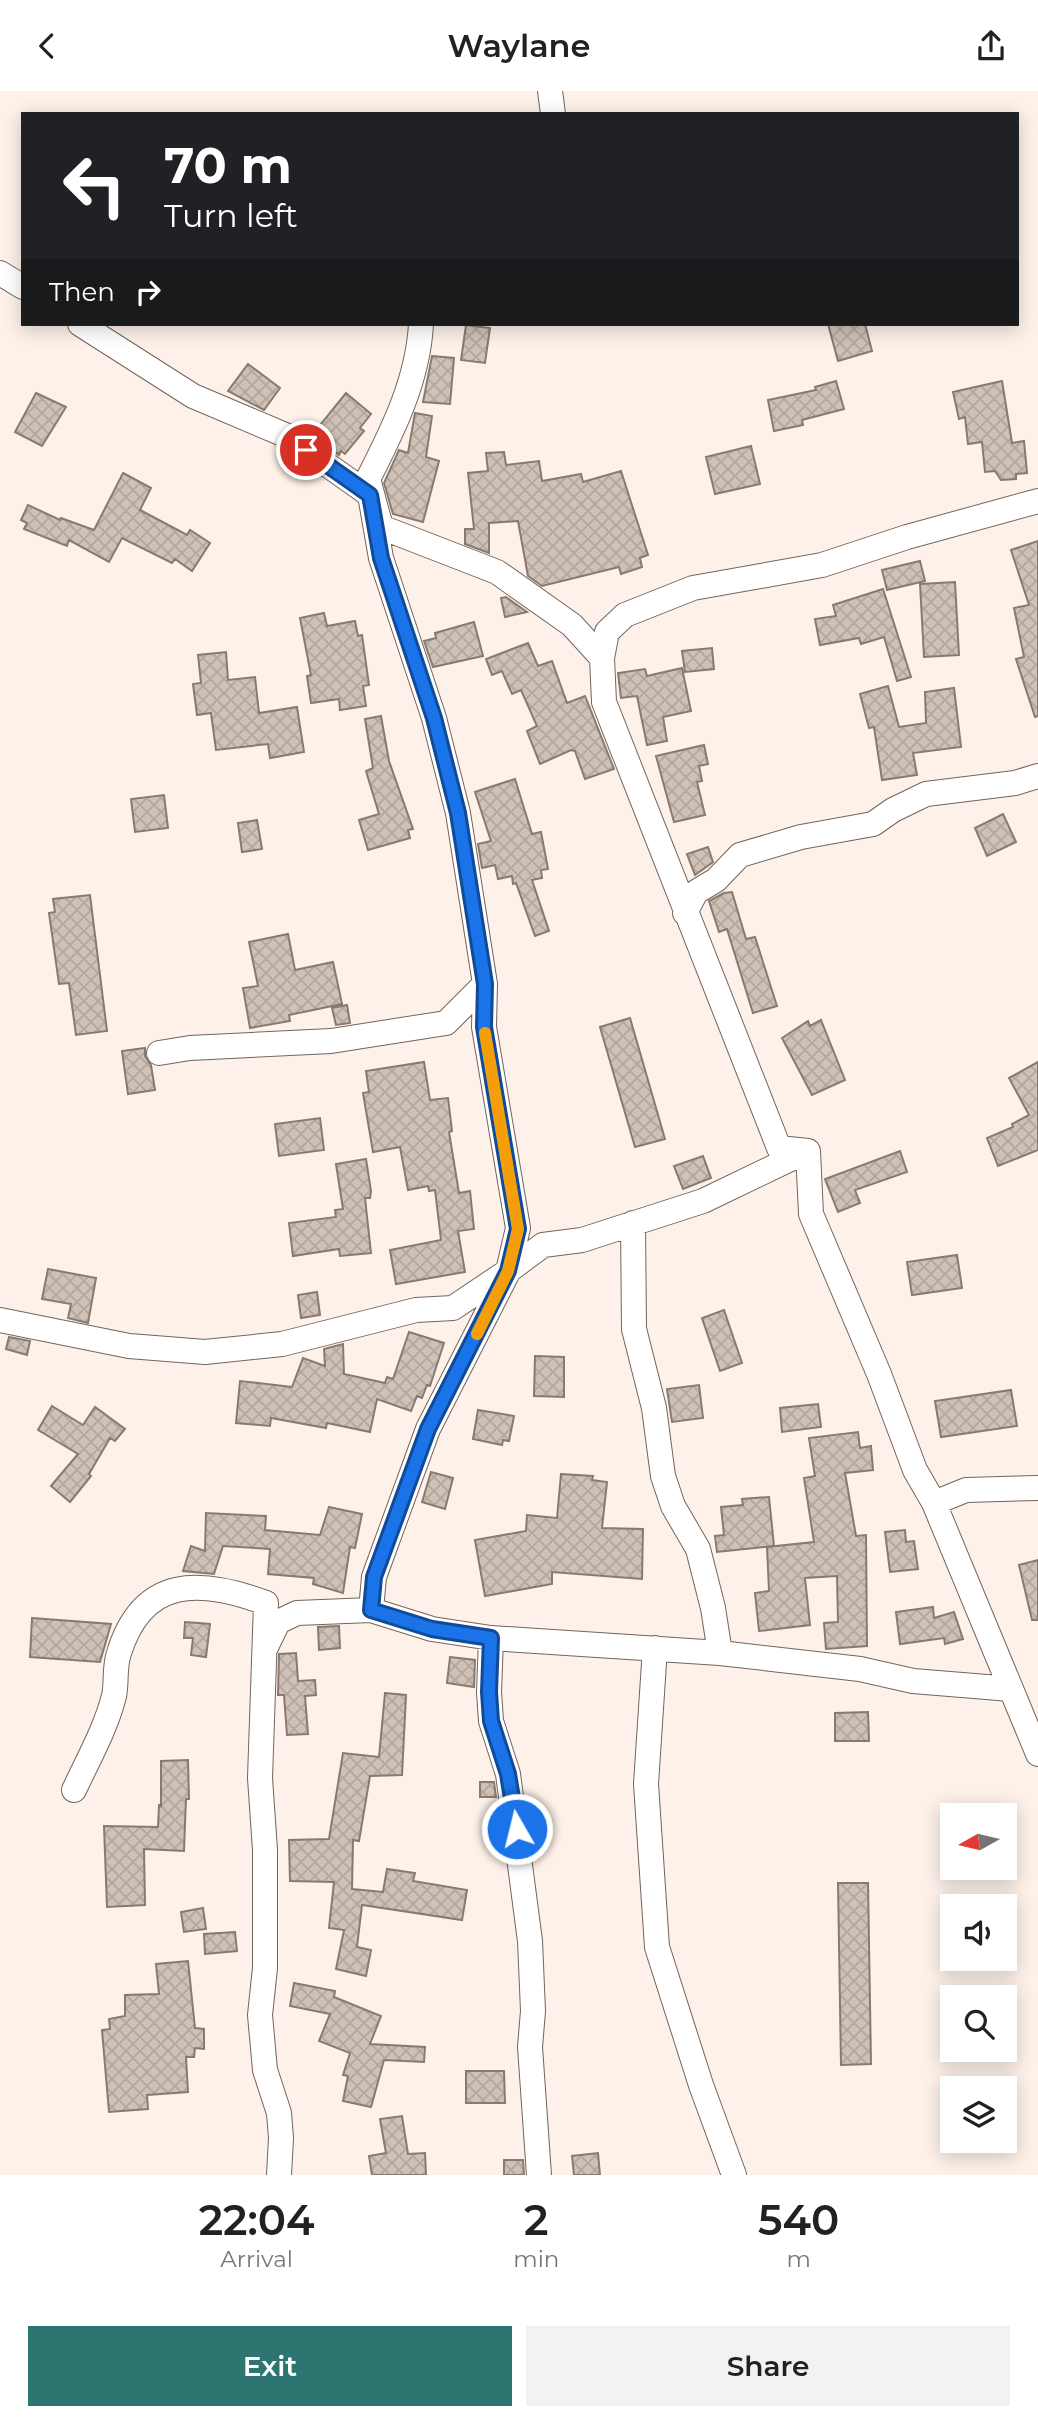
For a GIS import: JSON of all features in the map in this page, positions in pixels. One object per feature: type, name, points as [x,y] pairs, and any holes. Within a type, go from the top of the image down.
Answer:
[{"type":"street","points":[[550,91],[553,112]]},
{"type":"street","points":[[0,273],[21,287]]},
{"type":"street","points":[[83,326],[193,396],[285,435],[370,495],[381,527],[497,572],[572,625],[602,658]]},
{"type":"street","points":[[371,1610],[374,1577],[428,1429],[508,1271],[518,1229],[484,1027],[485,984],[458,813],[434,718],[381,558],[368,479],[398,419],[419,350],[421,326]]},
{"type":"street","points":[[808,1151],[779,1147],[685,913],[604,702],[602,658],[607,632],[616,621],[652,602],[693,588],[822,565],[907,537],[1038,501]]},
{"type":"street","points":[[685,913],[696,892],[716,880],[740,855],[768,845],[873,824],[893,810],[926,794],[1015,783],[1038,776]]},
{"type":"street","points":[[159,1053],[190,1048],[331,1041],[446,1023],[485,984]]},
{"type":"street","points":[[0,1320],[129,1346],[205,1352],[282,1344],[416,1310],[453,1308],[543,1245],[582,1240],[704,1201],[808,1151]]},
{"type":"street","points":[[808,1151],[811,1214],[879,1374],[915,1470],[934,1503],[1038,1755]]},
{"type":"street","points":[[633,1223],[634,1329],[654,1408],[663,1476],[673,1506],[698,1549],[713,1608],[720,1653]]},
{"type":"street","points":[[934,1503],[965,1490],[1038,1488]]},
{"type":"street","points":[[74,1790],[114,1696],[118,1654],[136,1613],[169,1591],[199,1585],[266,1603],[260,1778],[265,1850],[265,1968],[260,2015],[265,2070],[279,2113],[279,2175]]},
{"type":"street","points":[[263,1655],[278,1622],[297,1613],[371,1610],[432,1629],[491,1638],[720,1653],[860,1669],[913,1681],[1011,1689]]},
{"type":"street","points":[[491,1638],[491,1721],[508,1774],[530,1941],[533,2011],[530,2046],[539,2175]]},
{"type":"street","points":[[655,1648],[646,1784],[657,1947],[701,2085],[734,2175]]},
{"type":"building","points":[[466,326],[490,328],[485,363],[461,360]]},
{"type":"building","points":[[829,326],[866,326],[872,351],[838,361]]},
{"type":"building","points":[[432,356],[454,358],[450,404],[423,402]]},
{"type":"building","points":[[248,364],[280,388],[264,410],[228,391]]},
{"type":"building","points":[[836,381],[844,409],[802,420],[803,425],[774,431],[768,400],[816,390],[815,387]]},
{"type":"building","points":[[1002,381],[1012,443],[1024,441],[1027,473],[1016,474],[1016,479],[1001,480],[995,471],[985,472],[982,442],[968,444],[965,417],[959,419],[953,392]]},
{"type":"building","points":[[36,393],[66,407],[42,446],[15,432]]},
{"type":"building","points":[[346,393],[371,414],[360,428],[364,431],[345,454],[341,451],[339,455],[326,445],[330,442],[316,430]]},
{"type":"building","points":[[415,413],[432,416],[426,457],[439,461],[423,522],[393,514],[384,483],[399,450],[408,453]]},
{"type":"building","points":[[751,446],[760,484],[715,494],[706,457]]},
{"type":"building","points":[[504,452],[506,465],[539,461],[542,481],[581,474],[583,482],[621,471],[648,555],[640,558],[642,567],[621,574],[619,567],[542,586],[528,576],[518,521],[489,523],[489,553],[465,544],[465,529],[474,529],[468,473],[488,471],[486,453]]},
{"type":"building","points":[[123,473],[151,488],[140,510],[187,535],[190,530],[210,543],[192,571],[175,559],[172,563],[122,538],[109,562],[69,540],[67,546],[24,529],[27,523],[21,520],[28,505],[60,520],[61,518],[94,530]]},
{"type":"building","points":[[1038,541],[1038,716],[1035,717],[1016,659],[1024,657],[1014,608],[1029,605],[1011,550]]},
{"type":"building","points":[[920,561],[925,581],[887,590],[882,570]]},
{"type":"building","points":[[955,582],[959,655],[924,657],[920,584]]},
{"type":"building","points":[[883,589],[911,677],[897,681],[884,637],[861,644],[859,638],[820,645],[815,619],[836,616],[833,605]]},
{"type":"building","points":[[506,597],[527,612],[505,617],[501,598]]},
{"type":"building","points":[[324,613],[327,626],[355,621],[358,636],[362,635],[369,685],[363,686],[366,706],[340,710],[339,699],[311,703],[307,676],[311,675],[300,618]]},
{"type":"building","points":[[474,622],[483,656],[433,667],[424,641],[436,638],[435,633]]},
{"type":"building","points":[[528,643],[538,666],[552,661],[567,703],[585,696],[614,769],[585,779],[575,751],[571,750],[540,764],[527,731],[537,726],[521,690],[512,694],[502,671],[492,675],[486,659]]},
{"type":"building","points":[[712,648],[714,669],[685,672],[682,651]]},
{"type":"building","points":[[226,652],[228,680],[255,677],[259,713],[297,707],[304,752],[270,758],[268,744],[216,750],[211,713],[197,715],[193,684],[201,683],[198,655]]},
{"type":"building","points":[[682,668],[691,711],[663,717],[667,741],[647,745],[637,696],[621,698],[618,673],[645,669],[647,676]]},
{"type":"building","points":[[888,686],[899,727],[926,723],[925,692],[954,688],[961,747],[913,753],[917,775],[882,780],[874,727],[869,728],[860,694]]},
{"type":"building","points":[[381,716],[389,761],[413,829],[408,830],[410,838],[368,850],[359,820],[379,814],[366,771],[373,768],[365,719]]},
{"type":"building","points":[[704,745],[708,764],[699,766],[702,781],[697,782],[705,815],[674,822],[656,756]]},
{"type":"building","points":[[515,779],[532,834],[541,832],[548,869],[541,870],[542,878],[532,880],[549,931],[535,936],[512,876],[498,879],[495,865],[482,868],[478,844],[491,841],[475,792]]},
{"type":"building","points":[[164,795],[168,828],[135,832],[131,799]]},
{"type":"building","points":[[1003,814],[1016,842],[987,856],[975,828]]},
{"type":"building","points":[[257,820],[262,849],[242,852],[238,823]]},
{"type":"building","points":[[708,847],[713,862],[695,875],[687,854]]},
{"type":"building","points":[[732,892],[746,939],[755,937],[777,1006],[753,1013],[727,929],[719,932],[709,901]]},
{"type":"building","points":[[90,895],[107,1031],[76,1035],[69,983],[59,984],[49,913],[55,912],[53,899]]},
{"type":"building","points":[[288,934],[295,970],[333,962],[342,1004],[289,1015],[290,1021],[250,1028],[243,988],[258,986],[249,942]]},
{"type":"building","points":[[347,1005],[350,1023],[336,1025],[332,1008]]},
{"type":"building","points":[[630,1018],[665,1139],[635,1147],[600,1027]]},
{"type":"building","points":[[821,1020],[845,1080],[812,1095],[782,1038],[808,1021],[810,1026]]},
{"type":"building","points":[[145,1048],[155,1090],[128,1094],[122,1051]]},
{"type":"building","points":[[424,1062],[430,1100],[448,1098],[452,1131],[449,1132],[459,1193],[470,1191],[474,1229],[458,1231],[465,1272],[396,1284],[390,1250],[441,1240],[435,1190],[429,1191],[428,1186],[408,1190],[400,1147],[373,1152],[363,1093],[369,1092],[366,1071]]},
{"type":"building","points":[[1038,1062],[1038,1150],[998,1166],[987,1138],[1013,1127],[1012,1124],[1029,1115],[1009,1078]]},
{"type":"building","points":[[320,1118],[324,1150],[279,1156],[275,1124]]},
{"type":"building","points":[[900,1151],[907,1172],[855,1190],[860,1203],[838,1212],[825,1179]]},
{"type":"building","points":[[703,1156],[711,1178],[683,1189],[674,1166]]},
{"type":"building","points":[[366,1159],[371,1191],[370,1198],[365,1198],[371,1253],[340,1256],[339,1249],[293,1256],[289,1223],[336,1217],[335,1210],[343,1209],[336,1164]]},
{"type":"building","points":[[957,1255],[962,1288],[912,1295],[907,1262]]},
{"type":"building","points":[[48,1269],[96,1278],[88,1323],[68,1318],[71,1304],[42,1299]]},
{"type":"building","points":[[317,1292],[320,1315],[301,1318],[298,1295]]},
{"type":"building","points":[[724,1310],[742,1363],[720,1371],[702,1318]]},
{"type":"building","points":[[409,1332],[444,1343],[430,1386],[427,1385],[422,1398],[417,1396],[411,1411],[377,1399],[370,1432],[327,1423],[326,1428],[271,1418],[270,1426],[236,1423],[240,1381],[292,1387],[303,1358],[325,1366],[324,1349],[343,1344],[344,1374],[385,1383],[387,1377],[393,1379]]},
{"type":"building","points":[[9,1337],[30,1341],[27,1355],[6,1349]]},
{"type":"building","points":[[535,1356],[564,1357],[564,1397],[534,1396]]},
{"type":"building","points":[[699,1385],[703,1418],[672,1422],[667,1389]]},
{"type":"building","points":[[1011,1390],[1017,1426],[941,1437],[935,1401]]},
{"type":"building","points":[[818,1404],[821,1427],[782,1432],[780,1408]]},
{"type":"building","points":[[52,1406],[83,1425],[95,1407],[125,1429],[115,1441],[110,1438],[89,1474],[91,1476],[70,1502],[51,1486],[78,1454],[38,1430]]},
{"type":"building","points":[[478,1410],[514,1416],[509,1441],[503,1440],[502,1445],[473,1439]]},
{"type":"building","points":[[858,1432],[860,1448],[871,1446],[873,1470],[845,1473],[856,1536],[866,1535],[867,1646],[826,1649],[824,1623],[838,1622],[837,1576],[805,1578],[810,1625],[759,1631],[755,1593],[769,1591],[767,1547],[814,1542],[804,1478],[815,1476],[809,1438]]},
{"type":"building","points":[[431,1472],[453,1478],[445,1509],[422,1502]]},
{"type":"building","points":[[561,1474],[593,1476],[592,1480],[607,1482],[602,1528],[643,1529],[642,1579],[552,1572],[552,1584],[485,1596],[475,1540],[526,1531],[527,1515],[557,1518]]},
{"type":"building","points":[[769,1497],[774,1546],[717,1552],[715,1536],[724,1535],[721,1507],[743,1505],[742,1499]]},
{"type":"building","points":[[329,1507],[362,1514],[355,1548],[350,1547],[343,1593],[313,1584],[314,1578],[268,1574],[270,1549],[223,1546],[214,1574],[183,1571],[191,1546],[205,1551],[206,1513],[266,1516],[265,1530],[320,1535]]},
{"type":"building","points":[[905,1530],[906,1542],[914,1541],[918,1569],[890,1572],[885,1532]]},
{"type":"building","points":[[1038,1560],[1038,1620],[1032,1620],[1019,1565]]},
{"type":"building","points":[[933,1607],[934,1618],[954,1612],[963,1639],[945,1644],[944,1638],[900,1644],[896,1612]]},
{"type":"building","points":[[32,1618],[111,1624],[100,1662],[30,1657]]},
{"type":"building","points":[[185,1622],[210,1624],[206,1657],[191,1655],[193,1638],[184,1638]]},
{"type":"building","points":[[339,1626],[340,1648],[319,1650],[318,1627]]},
{"type":"building","points":[[296,1653],[298,1681],[315,1680],[316,1695],[305,1696],[308,1734],[287,1735],[284,1695],[278,1695],[279,1654]]},
{"type":"building","points":[[450,1657],[475,1660],[474,1687],[447,1683]]},
{"type":"building","points":[[385,1693],[406,1695],[402,1775],[370,1776],[359,1841],[353,1840],[352,1889],[383,1892],[387,1869],[415,1873],[413,1881],[467,1890],[462,1920],[362,1905],[357,1947],[371,1950],[366,1976],[336,1969],[344,1930],[329,1928],[334,1882],[290,1881],[289,1840],[329,1839],[343,1753],[379,1757]]},
{"type":"building","points":[[868,1712],[869,1741],[835,1741],[835,1713]]},
{"type":"building","points":[[188,1760],[189,1799],[186,1799],[184,1851],[144,1849],[145,1905],[107,1907],[104,1826],[158,1827],[161,1761]]},
{"type":"building","points":[[480,1782],[494,1782],[496,1797],[480,1797]]},
{"type":"building","points":[[838,1883],[868,1883],[871,2064],[841,2065]]},
{"type":"building","points":[[203,1908],[206,1929],[184,1932],[181,1912]]},
{"type":"building","points":[[235,1932],[237,1951],[205,1954],[204,1934]]},
{"type":"building","points":[[188,1961],[195,2028],[204,2029],[204,2049],[195,2048],[194,2057],[186,2057],[188,2092],[147,2095],[148,2109],[109,2112],[102,2030],[110,2029],[109,2019],[125,2016],[125,1995],[159,1994],[156,1964]]},
{"type":"building","points":[[294,1983],[335,1991],[334,1997],[381,2016],[370,2044],[425,2047],[424,2062],[384,2060],[371,2107],[343,2101],[348,2076],[343,2075],[350,2053],[319,2041],[330,2014],[290,2006]]},
{"type":"building","points":[[466,2071],[504,2071],[505,2103],[466,2103]]},
{"type":"building","points":[[402,2116],[408,2154],[425,2153],[426,2175],[372,2175],[369,2156],[386,2153],[380,2119]]},
{"type":"building","points":[[598,2153],[600,2175],[574,2175],[572,2156]]},
{"type":"building","points":[[504,2160],[523,2160],[524,2175],[504,2175]]},
{"type":"slow traffic","points":[[477,1334],[508,1271],[518,1229],[485,1033]]},
{"type":"route","points":[[306,450],[370,495],[381,558],[434,718],[458,813],[485,984],[484,1027],[518,1229],[508,1271],[428,1429],[374,1577],[371,1610],[432,1629],[491,1638],[491,1721],[508,1774],[517,1829]]}]
